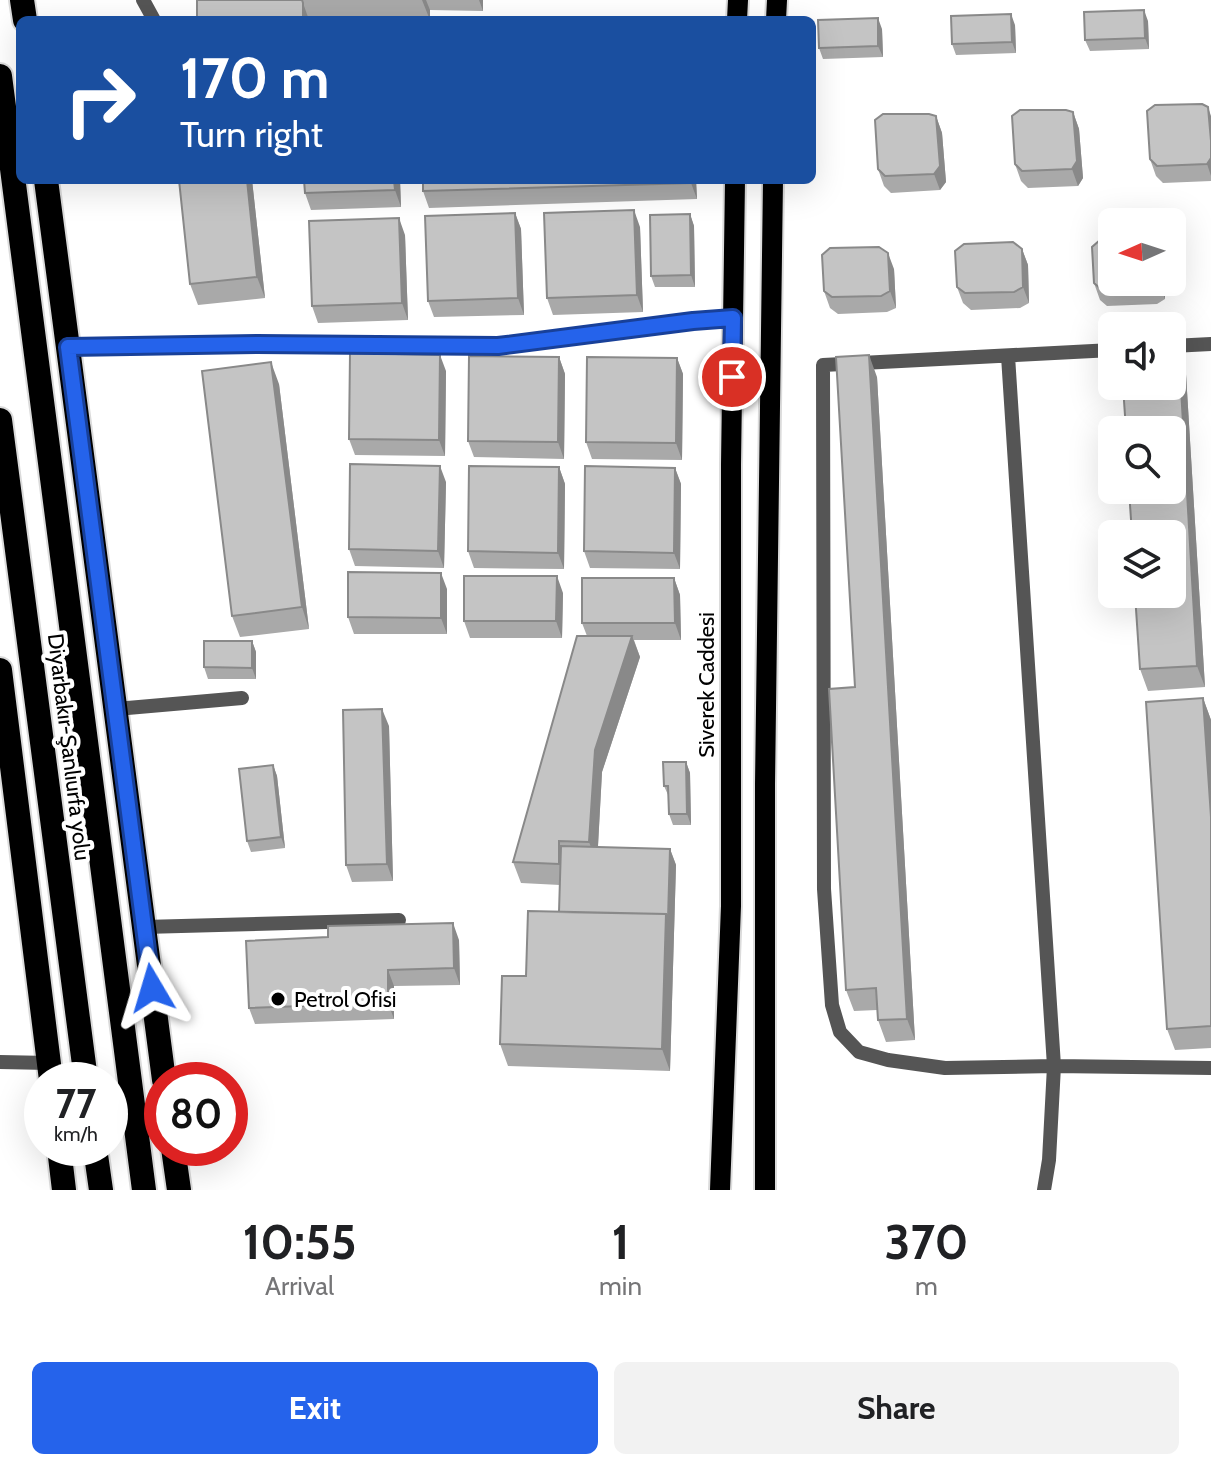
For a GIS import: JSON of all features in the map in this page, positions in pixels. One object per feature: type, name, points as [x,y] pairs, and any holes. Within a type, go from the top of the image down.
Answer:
[{"type":"highway","name":"Diyarbakır-Şanlıurfa yolu","points":[[0,76],[144,1190]]},
{"type":"highway","points":[[47,184],[162,1062]]},
{"type":"highway","name":"Diyarbakır-Şanlıurfa yolu","points":[[0,420],[84,1062]]},
{"type":"highway","points":[[0,670],[49,1062]]},
{"type":"highway","points":[[61,1166],[64,1190]]},
{"type":"highway","points":[[98,1166],[101,1190]]},
{"type":"highway","points":[[176,1166],[179,1190]]},
{"type":"main road","name":"Siverek Caddesi","points":[[720,1190],[731,906],[735,184]]},
{"type":"main road","points":[[765,1190],[765,784],[773,184]]},
{"type":"lane","points":[[68,347],[257,344],[498,346],[733,318]]},
{"type":"lane","points":[[1186,345],[1211,344]]},
{"type":"lane","points":[[1098,351],[823,365],[824,889],[832,1005],[840,1032],[859,1052],[888,1060],[945,1068],[1211,1068]]},
{"type":"lane","points":[[1008,356],[1054,1066],[1049,1160],[1044,1190]]},
{"type":"lane","points":[[116,709],[242,698]]},
{"type":"lane","points":[[144,927],[399,920]]},
{"type":"lane","points":[[0,1062],[24,1066]]},
{"type":"building","points":[[197,0],[302,0],[303,3],[303,16],[197,16]]},
{"type":"building","points":[[1144,10],[1145,38],[1085,40],[1084,12]]},
{"type":"building","points":[[1011,14],[1012,42],[952,44],[951,16]]},
{"type":"building","points":[[878,18],[878,46],[819,48],[818,20]]},
{"type":"building","points":[[1202,104],[1208,107],[1211,141],[1211,158],[1207,164],[1157,166],[1150,159],[1147,111],[1155,105]]},
{"type":"building","points":[[1020,110],[1073,112],[1077,161],[1072,169],[1022,171],[1015,164],[1012,116]]},
{"type":"building","points":[[883,114],[936,116],[940,166],[934,174],[885,176],[878,169],[875,120]]},
{"type":"building","points":[[179,184],[247,184],[257,277],[190,284]]},
{"type":"building","points":[[304,184],[394,184],[395,190],[305,193]]},
{"type":"building","points":[[423,184],[658,184],[423,191]]},
{"type":"building","points":[[634,210],[637,295],[547,298],[544,213]]},
{"type":"building","points":[[515,213],[518,298],[428,301],[425,216]]},
{"type":"building","points":[[690,214],[691,275],[651,276],[650,215]]},
{"type":"building","points":[[399,218],[402,303],[312,306],[309,221]]},
{"type":"building","points":[[1013,242],[1022,249],[1023,287],[1014,292],[965,293],[957,287],[955,251],[964,244]]},
{"type":"building","points":[[1098,242],[1098,286],[1094,283],[1092,247]]},
{"type":"building","points":[[879,247],[888,253],[890,291],[881,296],[832,297],[824,291],[822,255],[830,248]]},
{"type":"building","points":[[350,353],[440,355],[439,440],[349,439]]},
{"type":"building","points":[[869,355],[907,1019],[878,1020],[876,988],[846,990],[829,689],[855,687],[836,357]]},
{"type":"building","points":[[469,356],[559,357],[558,442],[468,441]]},
{"type":"building","points":[[587,357],[677,358],[676,443],[586,442]]},
{"type":"building","points":[[271,362],[302,607],[232,616],[202,371]]},
{"type":"building","points":[[1124,400],[1182,400],[1183,416],[1125,416]]},
{"type":"building","points":[[350,464],[440,466],[438,551],[349,549]]},
{"type":"building","points":[[469,466],[559,467],[558,553],[468,551]]},
{"type":"building","points":[[585,466],[675,468],[674,553],[584,551]]},
{"type":"building","points":[[1186,475],[1197,666],[1140,669],[1136,608],[1186,608],[1186,520],[1131,520],[1130,504],[1186,504]]},
{"type":"building","points":[[348,572],[441,573],[441,618],[348,617]]},
{"type":"building","points":[[464,576],[557,576],[556,621],[464,621]]},
{"type":"building","points":[[582,578],[674,578],[675,623],[582,623]]},
{"type":"building","points":[[577,636],[632,636],[595,750],[589,842],[559,841],[559,864],[513,862]]},
{"type":"building","points":[[204,641],[252,641],[252,668],[204,667]]},
{"type":"building","points":[[1203,698],[1211,817],[1211,1026],[1167,1029],[1146,702]]},
{"type":"building","points":[[382,709],[387,864],[346,865],[343,710]]},
{"type":"building","points":[[663,762],[686,762],[687,814],[669,814]]},
{"type":"building","points":[[273,765],[281,837],[247,841],[239,769]]},
{"type":"building","points":[[561,846],[670,849],[668,919],[666,914],[559,912]]},
{"type":"building","points":[[528,911],[666,914],[662,1049],[500,1044],[502,976],[526,976]]},
{"type":"building","points":[[453,923],[454,968],[388,970],[388,1003],[249,1008],[246,941],[328,937],[328,926]]},
{"type":"place","name":"Petrol Ofisi","points":[[278,999]]},
{"type":"route","points":[[152,988],[68,347],[257,344],[498,346],[733,318],[732,377]]}]
